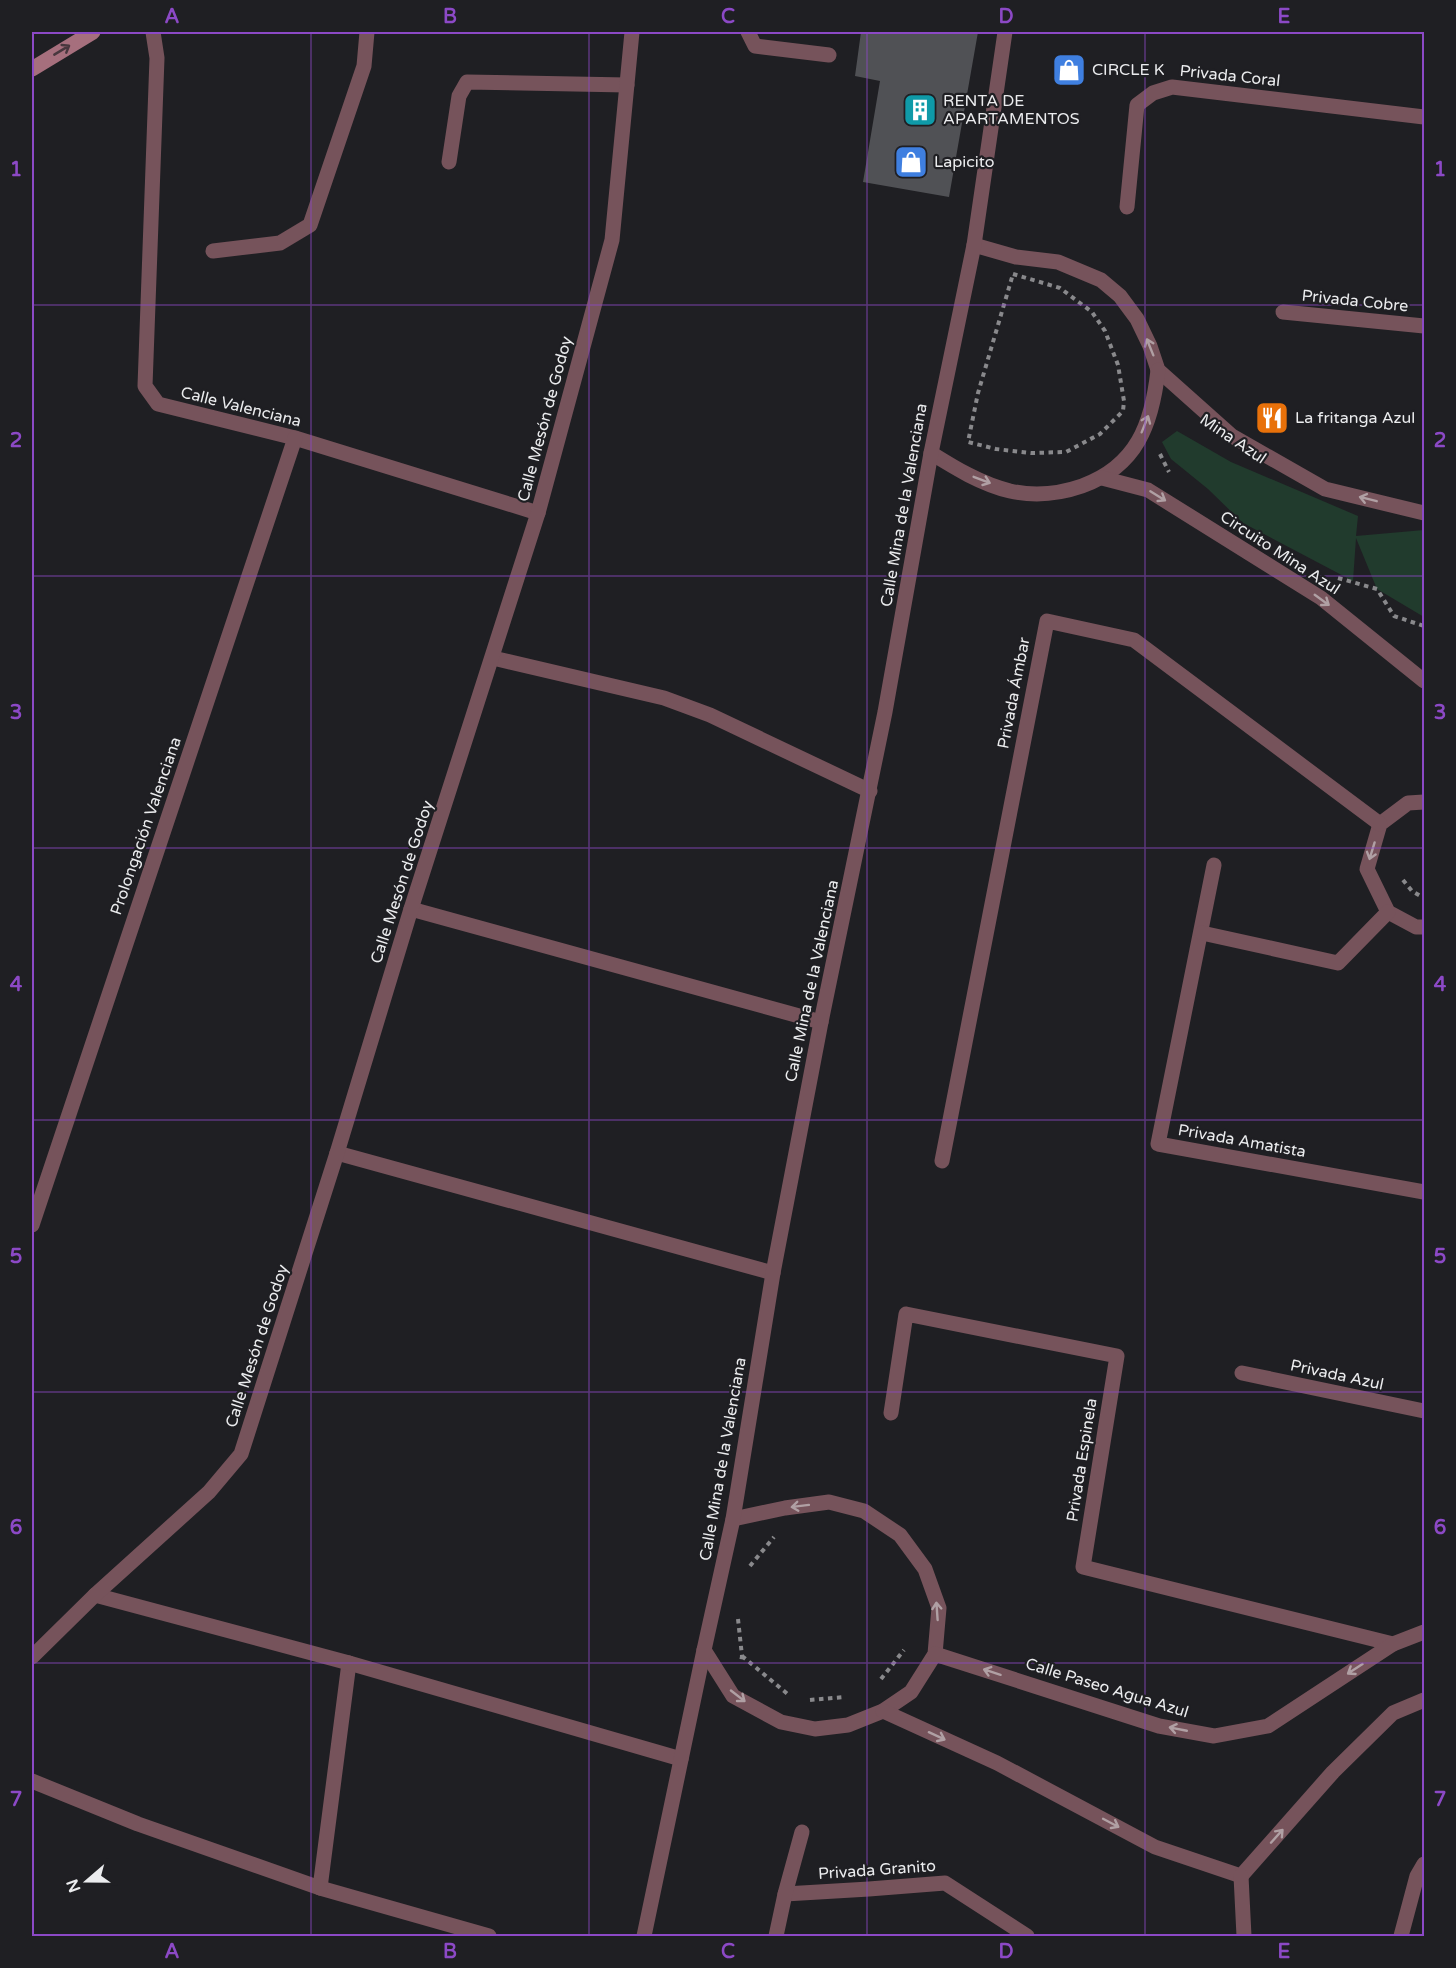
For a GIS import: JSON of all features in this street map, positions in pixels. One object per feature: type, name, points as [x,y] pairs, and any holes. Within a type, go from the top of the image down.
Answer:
[{"type":"street","points":[[32,69],[93,32]]},
{"type":"street","name":"Calle Valenciana","points":[[153,32],[158,58],[145,387],[158,404],[295,438],[538,513]]},
{"type":"street","points":[[213,251],[280,243],[310,225],[364,66],[367,32]]},
{"type":"street","name":"Calle Mesón de Godoy","points":[[32,1657],[95,1595],[208,1492],[241,1454],[337,1153],[411,909],[538,513],[612,240],[632,32]]},
{"type":"street","points":[[748,32],[755,46],[829,55]]},
{"type":"street","name":"Calle Mina de la Valenciana","points":[[644,1936],[733,1519],[773,1273],[821,1022],[870,791],[930,453],[974,245],[1005,32]]},
{"type":"street","points":[[449,162],[459,96],[467,81],[627,85]]},
{"type":"street","name":"Privada Coral","points":[[1126,207],[1137,105],[1154,93],[1172,87],[1425,117]]},
{"type":"street","points":[[930,453],[967,475],[1008,490],[1035,494],[1070,490],[1102,478],[1122,463],[1135,447],[1147,422],[1155,395],[1158,370],[1150,346],[1137,319],[1120,296],[1101,280],[1058,262],[1016,257],[974,245]]},
{"type":"street","name":"Privada Cobre","points":[[1283,312],[1425,326]]},
{"type":"street","points":[[1158,370],[1232,436],[1324,489],[1425,513]]},
{"type":"street","name":"Prolongación Valenciana","points":[[32,1225],[295,438]]},
{"type":"street","name":"Circuito Mina Azul","points":[[1102,478],[1148,490],[1321,598],[1425,681]]},
{"type":"street","name":"Privada Ámbar","points":[[942,1161],[1047,621],[1134,640],[1380,824]]},
{"type":"street","points":[[493,658],[664,698],[710,715],[870,791]]},
{"type":"street","points":[[1425,802],[1408,803],[1380,824],[1366,869],[1388,912],[1416,927],[1425,927]]},
{"type":"street","name":"Privada Amatista","points":[[1214,865],[1158,1144],[1425,1192]]},
{"type":"street","points":[[411,909],[821,1022]]},
{"type":"street","points":[[1202,933],[1338,963],[1388,912]]},
{"type":"street","points":[[337,1153],[773,1273]]},
{"type":"street","name":"Privada Espinela","points":[[891,1413],[906,1314],[1117,1356],[1083,1567],[1393,1644]]},
{"type":"street","name":"Privada Azul","points":[[1242,1373],[1425,1411]]},
{"type":"street","points":[[704,1650],[733,1696],[781,1722],[814,1729],[848,1725],[883,1711],[911,1692],[935,1654],[939,1608],[925,1569],[900,1535],[864,1511],[829,1502],[733,1519]]},
{"type":"street","points":[[95,1595],[349,1664],[681,1759]]},
{"type":"street","name":"Calle Paseo Agua Azul","points":[[935,1654],[1159,1726],[1214,1736],[1268,1726],[1393,1644],[1425,1632]]},
{"type":"street","points":[[320,1888],[349,1664]]},
{"type":"street","points":[[1244,1936],[1241,1876],[1333,1772],[1393,1713],[1425,1700]]},
{"type":"street","points":[[883,1711],[997,1764],[1155,1847],[1241,1876]]},
{"type":"street","points":[[32,1781],[138,1824],[320,1888],[489,1936]]},
{"type":"street","name":"Privada Granito","points":[[776,1936],[802,1832]]},
{"type":"street","points":[[1401,1936],[1417,1876],[1425,1864]]},
{"type":"street","name":"Privada Granito","points":[[785,1894],[945,1883],[1028,1936]]},
{"type":"path","points":[[1013,274],[1060,288],[1092,312],[1105,331],[1118,365],[1124,401],[1123,411],[1100,434],[1066,452],[1031,453],[996,449],[968,442],[978,393],[1013,274]]},
{"type":"path","points":[[1157,449],[1171,475]]},
{"type":"path","points":[[1333,576],[1377,590],[1394,616],[1425,626]]},
{"type":"path","points":[[1401,877],[1412,891],[1425,898]]},
{"type":"path","points":[[750,1566],[780,1529]]},
{"type":"path","points":[[737,1609],[742,1656],[797,1702]]},
{"type":"path","points":[[876,1685],[906,1648]]},
{"type":"path","points":[[809,1701],[857,1696]]},
{"type":"green space","points":[[1177,431],[1231,462],[1358,516],[1356,536],[1424,530],[1424,617],[1377,589],[1356,538],[1353,581],[1243,523],[1208,489],[1171,459],[1162,442]]},
{"type":"building","points":[[861,32],[978,32],[949,197],[863,182],[880,81],[855,76]]},
{"type":"place","name":"CIRCLE K","points":[[1069,70]]},
{"type":"place","name":"RENTA DE APARTAMENTOS","points":[[920,110]]},
{"type":"place","name":"Lapicito","points":[[911,162]]},
{"type":"place","name":"La fritanga Azul","points":[[1272,418]]}]
